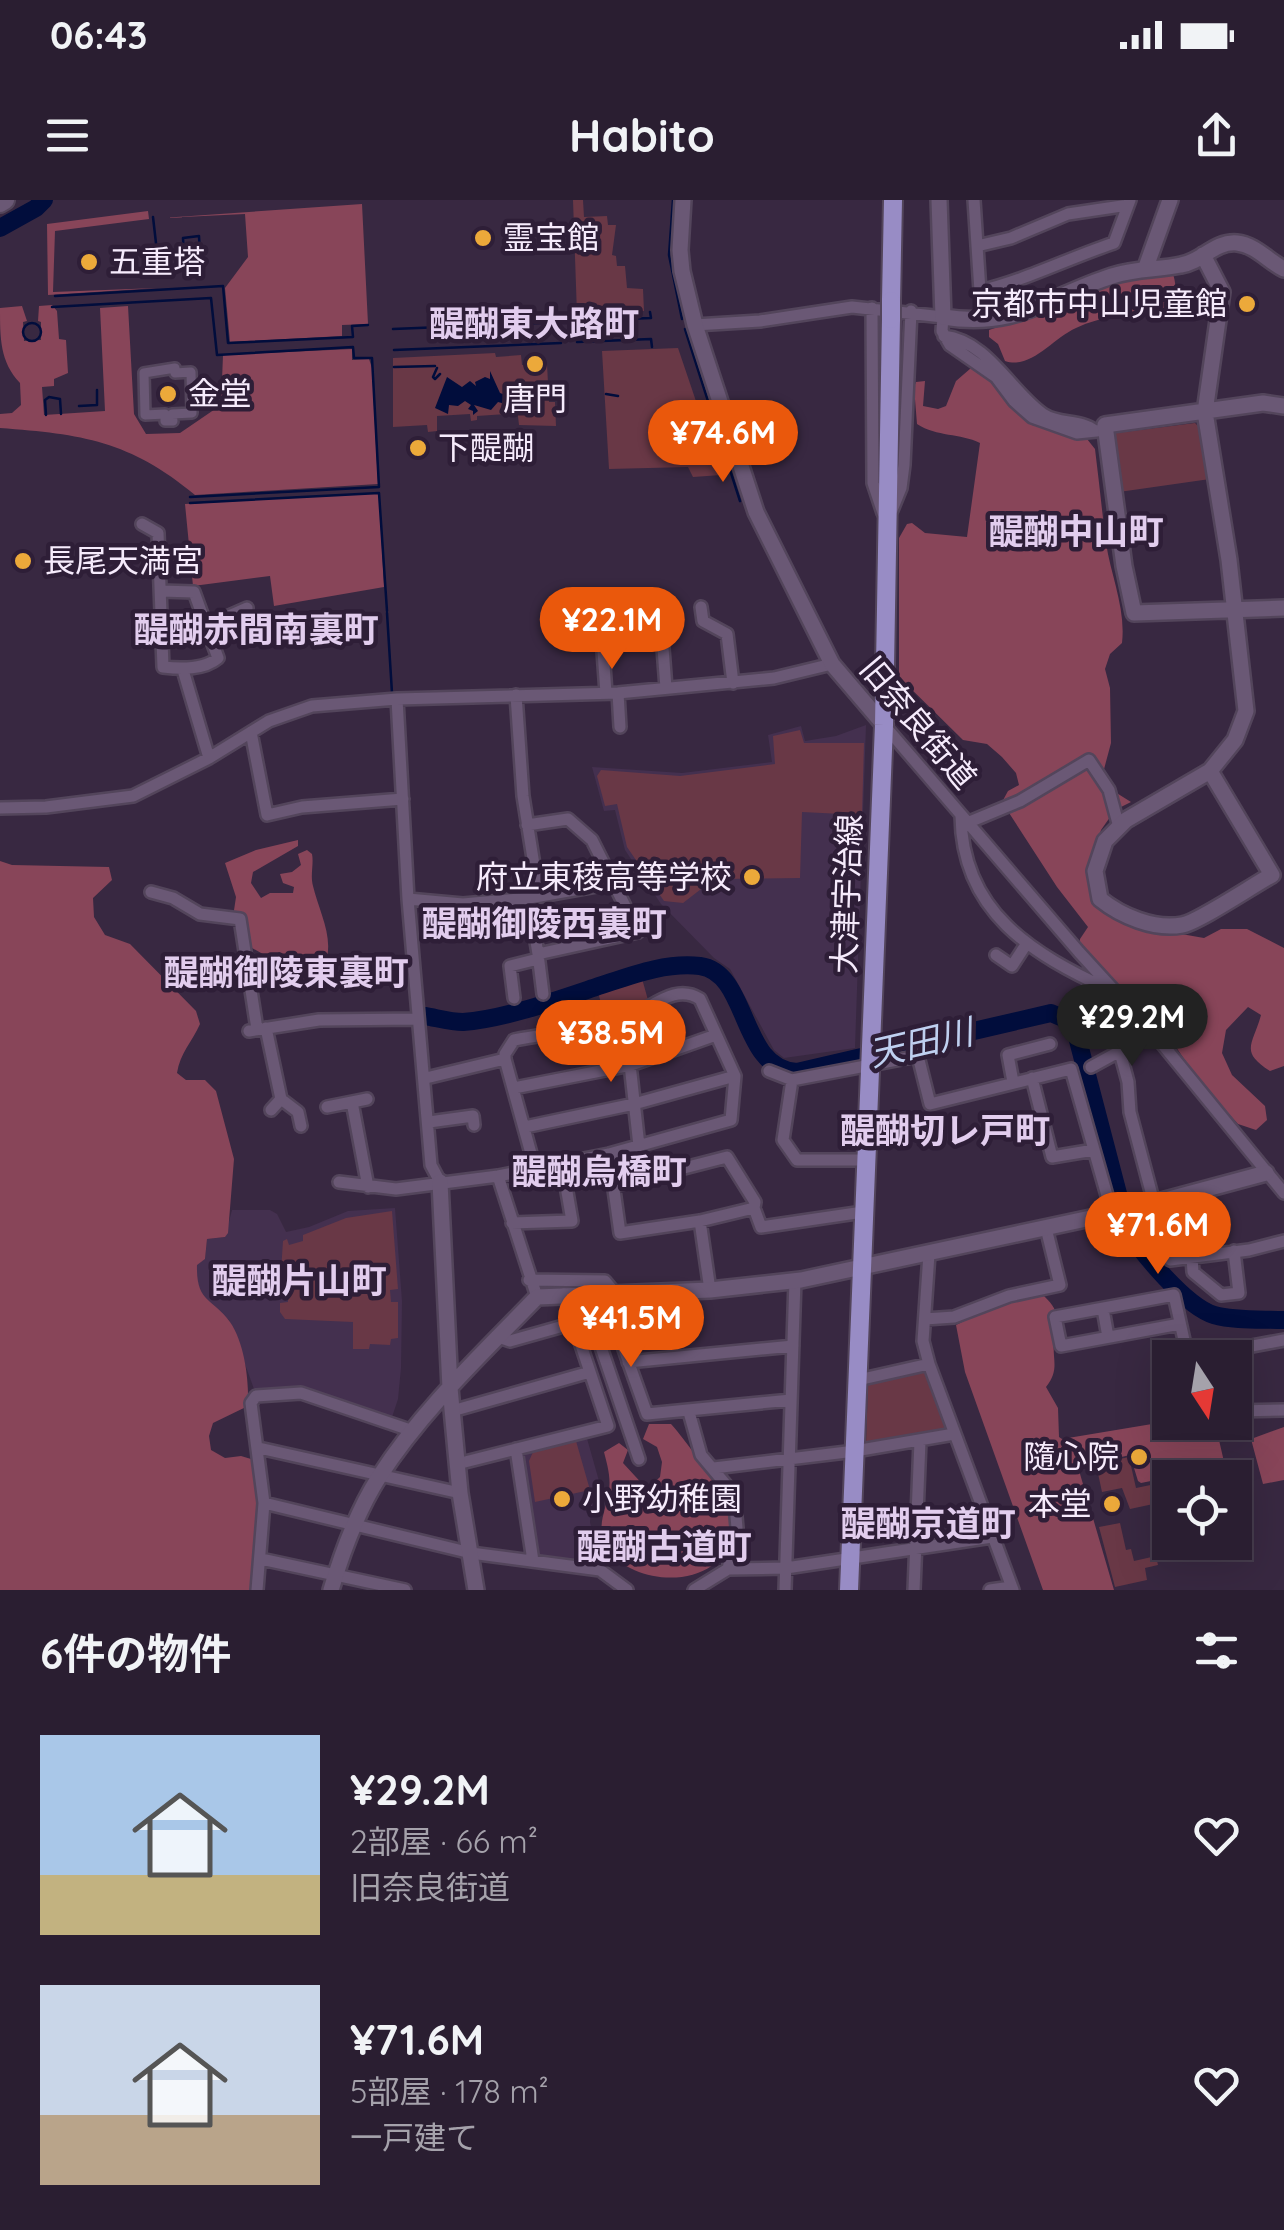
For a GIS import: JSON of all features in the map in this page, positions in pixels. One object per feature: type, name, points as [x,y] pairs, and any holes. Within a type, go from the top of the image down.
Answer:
[{"type":"main road","name":"大津宇治線","points":[[849,1590],[884,725],[893,200]]},
{"type":"street","name":"旧奈良街道","points":[[683,200],[680,250],[695,325],[756,512],[832,664],[1114,992],[1153,1032],[1284,1193]]},
{"type":"street","points":[[974,200],[980,291],[1011,284],[1114,243],[1129,203]]},
{"type":"street","points":[[1146,267],[1170,200]]},
{"type":"street","points":[[941,201],[944,336],[996,364],[1032,406],[1050,418],[1100,430]]},
{"type":"street","points":[[977,246],[1011,238],[1068,214],[1129,203]]},
{"type":"street","points":[[695,325],[760,321],[852,307],[990,320],[1016,316],[1072,290],[1146,267],[1180,266],[1215,247],[1235,243],[1252,246],[1284,269]]},
{"type":"street","points":[[1203,255],[1222,292],[1205,412],[1236,608],[1246,711],[1235,740],[1210,771],[1126,820],[1105,841],[1095,871],[1100,899],[1118,913],[1150,923],[1184,925],[1272,874],[1210,771]]},
{"type":"street","points":[[872,308],[872,483],[886,522]]},
{"type":"street","points":[[886,522],[903,476],[911,312]]},
{"type":"street","points":[[175,368],[175,372],[191,372],[192,414],[172,414],[173,420],[169,421],[165,421],[165,414],[145,415],[144,374],[175,368]]},
{"type":"street","points":[[1100,430],[1105,425],[1264,403],[1284,406]]},
{"type":"street","points":[[1100,430],[1134,613],[1284,608]]},
{"type":"street","points":[[142,524],[158,532],[160,590],[163,666],[183,670],[210,665],[218,658],[194,592],[160,590]]},
{"type":"street","points":[[700,607],[702,620],[726,634],[733,683]]},
{"type":"street","points":[[206,626],[247,608]]},
{"type":"street","points":[[662,635],[666,688]]},
{"type":"street","points":[[603,651],[620,727]]},
{"type":"street","points":[[0,808],[46,807],[133,796],[209,758],[281,715],[312,706],[398,699],[612,693],[733,683],[832,664]]},
{"type":"street","points":[[183,670],[209,758]]},
{"type":"street","points":[[516,695],[543,994]]},
{"type":"street","points":[[398,699],[418,1019],[432,1165],[440,1182],[452,1411],[476,1590]]},
{"type":"street","points":[[250,732],[267,815],[302,808],[403,800]]},
{"type":"street","points":[[1114,992],[1004,926],[988,906],[970,866],[964,819],[1020,801],[1089,760],[1109,790],[1118,828]]},
{"type":"street","points":[[514,998],[510,966],[638,932],[592,840],[568,819],[527,825]]},
{"type":"street","points":[[408,899],[463,904],[613,883]]},
{"type":"street","points":[[152,892],[173,898],[200,914],[240,920],[257,1029],[280,1100],[298,1112],[300,1126]]},
{"type":"street","points":[[996,955],[1012,966],[1027,943]]},
{"type":"street","points":[[339,1182],[396,1189],[498,1176],[609,1154],[732,1120],[735,1076],[700,999],[688,993],[662,999],[625,1019],[514,1040],[505,1059],[535,1168]]},
{"type":"street","points":[[257,1029],[319,1020],[418,1019]]},
{"type":"street","points":[[625,1019],[639,1146]]},
{"type":"street","points":[[1091,1067],[1153,1032]]},
{"type":"street","points":[[514,1088],[630,1065],[716,1035]]},
{"type":"street","points":[[1013,1082],[1008,1055],[1050,1044]]},
{"type":"street","points":[[1120,1052],[1130,1112],[1154,1203]]},
{"type":"street","points":[[769,1071],[792,1080],[918,1056],[930,1104],[1071,1069],[1094,1150],[1120,1211]]},
{"type":"street","points":[[426,1078],[505,1059]]},
{"type":"street","points":[[525,1127],[634,1104],[735,1076]]},
{"type":"street","points":[[1032,1078],[1052,1157],[1094,1150]]},
{"type":"street","points":[[792,1080],[783,1140],[798,1160],[865,1160]]},
{"type":"street","points":[[327,1107],[367,1099]]},
{"type":"street","points":[[270,1110],[280,1100]]},
{"type":"street","points":[[352,1102],[368,1187]]},
{"type":"street","points":[[429,1122],[473,1116],[474,1126]]},
{"type":"street","points":[[609,1154],[620,1233],[754,1208]]},
{"type":"street","points":[[614,1186],[726,1157],[754,1202],[760,1227],[863,1212]]},
{"type":"street","points":[[512,1223],[572,1221],[562,1164]]},
{"type":"street","points":[[334,1582],[380,1475],[450,1388],[537,1297],[710,1290],[794,1280],[1046,1228],[1266,1173]]},
{"type":"street","points":[[498,1176],[537,1297]]},
{"type":"street","points":[[700,1221],[710,1290]]},
{"type":"street","points":[[925,1319],[954,1317],[1008,1296],[1060,1285],[1046,1228]]},
{"type":"street","points":[[1170,1260],[1284,1241]]},
{"type":"street","points":[[1192,1257],[1194,1272],[1214,1293],[1221,1295],[1240,1292],[1234,1252]]},
{"type":"street","points":[[928,1254],[924,1341],[929,1364],[1012,1588],[990,1590]]},
{"type":"street","points":[[529,1280],[605,1282],[647,1414],[791,1400]]},
{"type":"street","points":[[786,1590],[794,1280]]},
{"type":"street","points":[[457,1464],[608,1426],[564,1294]]},
{"type":"street","points":[[583,1294],[639,1459]]},
{"type":"street","points":[[1180,1324],[1061,1346],[1055,1317],[1174,1295],[1184,1340]]},
{"type":"street","points":[[1102,1309],[1108,1336]]},
{"type":"street","points":[[499,1337],[510,1340],[574,1323]]},
{"type":"street","points":[[1252,1346],[1284,1340]]},
{"type":"street","points":[[628,1362],[792,1346]]},
{"type":"street","points":[[858,1380],[929,1364]]},
{"type":"street","points":[[452,1411],[590,1372]]},
{"type":"street","points":[[257,1590],[264,1503],[251,1403],[256,1396],[301,1393],[413,1431]]},
{"type":"street","points":[[1252,1411],[1284,1410]]},
{"type":"street","points":[[689,1412],[701,1455],[727,1486],[735,1506],[737,1528],[728,1569]]},
{"type":"street","points":[[714,1468],[954,1434]]},
{"type":"street","points":[[914,1590],[920,1440]]},
{"type":"street","points":[[259,1448],[460,1493]]},
{"type":"street","points":[[516,1449],[533,1561]]},
{"type":"street","points":[[264,1503],[471,1552],[600,1570],[626,1590]]},
{"type":"street","points":[[694,1590],[728,1569],[786,1568],[992,1537]]},
{"type":"street","points":[[261,1559],[334,1582],[405,1590]]},
{"type":"shaded area","points":[[573,200],[583,200],[584,217],[607,216],[608,225],[616,225],[612,255],[616,256],[617,266],[625,266],[627,288],[643,289],[644,311],[577,314]]},
{"type":"shaded area","points":[[362,204],[368,324],[342,325],[342,336],[230,342],[225,288],[248,257],[245,214],[162,218]]},
{"type":"shaded area","points":[[148,211],[149,219],[55,231],[53,292],[157,288],[48,295],[47,224]]},
{"type":"shaded area","points":[[1150,272],[1173,274],[1174,293],[1163,309],[1086,324],[1033,357],[1015,363],[1005,361],[998,344],[989,337],[989,330],[1045,311],[1083,291]]},
{"type":"shaded area","points":[[52,305],[57,311],[59,339],[66,340],[68,373],[54,379],[54,386],[42,387],[44,415],[105,411],[100,308],[128,306],[134,414],[146,434],[180,433],[221,405],[223,355],[352,349],[352,360],[369,359],[372,368],[378,484],[195,495],[149,463],[104,444],[56,433],[0,428],[0,414],[12,413],[21,405],[20,383],[8,367],[2,349],[0,308],[22,306],[27,321],[23,322],[24,341],[41,340],[39,306]]},
{"type":"shaded area","points":[[678,348],[721,475],[693,477],[688,467],[609,469],[602,351]]},
{"type":"shaded area","points":[[495,353],[496,357],[521,355],[522,365],[529,369],[547,364],[549,402],[555,402],[556,426],[519,425],[517,408],[506,409],[506,414],[477,416],[477,420],[471,421],[470,414],[437,416],[437,431],[428,432],[427,425],[393,427],[393,358]]},
{"type":"shaded area","points":[[978,362],[1032,425],[1087,439],[1095,449],[1106,543],[1123,630],[1122,643],[1110,654],[1105,669],[1110,688],[1111,743],[1103,773],[1107,787],[1131,802],[1115,810],[1101,830],[1088,878],[1091,893],[1100,905],[1130,925],[1204,938],[1221,929],[1247,929],[1284,948],[1284,1066],[1270,1071],[1254,1058],[1251,1047],[1261,1015],[1248,1007],[1226,1030],[1222,1053],[1232,1075],[1265,1106],[1267,1120],[1256,1130],[1238,1124],[1200,1083],[1170,1038],[1080,947],[1088,927],[1002,802],[1008,791],[1019,785],[1016,773],[987,744],[963,740],[899,677],[899,538],[907,524],[912,523],[925,533],[967,537],[980,443],[917,424],[914,387],[916,382],[925,381],[923,406],[946,406],[956,381]]},
{"type":"shaded area","points":[[490,371],[500,393],[516,399],[513,406],[498,402],[491,410],[474,405],[478,411],[473,415],[468,409],[471,405],[465,401],[458,406],[449,405],[448,414],[435,408],[447,377],[462,387],[470,381],[476,386],[475,382],[485,377],[490,379]]},
{"type":"shaded area","points":[[1195,423],[1200,428],[1210,479],[1119,492],[1113,439],[1116,433]]},
{"type":"shaded area","points":[[379,493],[384,587],[274,606],[270,576],[193,586],[185,504]]},
{"type":"shaded area","name":"府立東稜高等学校","points":[[866,725],[855,1048],[784,1058],[774,1050],[730,969],[661,904],[625,850],[615,810],[604,811],[592,767],[682,773],[772,762],[768,735],[801,726],[805,741],[836,736]]},
{"type":"shaded area","points":[[800,730],[804,743],[864,743],[862,815],[802,812],[800,878],[714,879],[683,903],[664,901],[627,847],[617,804],[605,806],[597,776],[601,770],[680,776],[775,764],[773,736]]},
{"type":"shaded area","points":[[298,840],[298,846],[253,872],[251,883],[261,898],[270,893],[293,893],[294,887],[283,883],[280,874],[301,865],[298,854],[307,850],[312,854],[312,882],[328,946],[324,966],[312,973],[289,973],[245,944],[233,917],[236,897],[225,863],[256,850]]},
{"type":"shaded area","points":[[0,861],[12,865],[109,867],[112,880],[93,898],[94,917],[105,935],[130,944],[196,1011],[200,1024],[183,1053],[177,1073],[186,1080],[205,1080],[216,1091],[234,1159],[228,1233],[225,1237],[207,1239],[205,1259],[197,1265],[197,1277],[202,1293],[235,1331],[245,1363],[248,1396],[248,1406],[213,1423],[209,1436],[211,1450],[225,1458],[251,1459],[258,1508],[250,1590],[0,1590]]},
{"type":"shaded area","points":[[641,975],[648,1000],[635,1009],[605,1018],[598,992]]},
{"type":"shaded area","points":[[395,1208],[402,1301],[401,1368],[392,1417],[299,1389],[254,1389],[229,1320],[204,1299],[197,1283],[197,1264],[205,1259],[207,1239],[225,1237],[232,1210],[270,1210],[277,1214],[286,1232],[348,1211]]},
{"type":"shaded area","points":[[392,1211],[398,1289],[390,1290],[391,1302],[398,1302],[398,1338],[391,1339],[390,1345],[370,1344],[369,1349],[353,1349],[353,1322],[285,1319],[280,1312],[280,1303],[288,1302],[288,1291],[280,1287],[283,1241],[287,1239],[289,1245],[303,1241],[303,1235],[346,1218]]},
{"type":"shaded area","points":[[1044,1296],[1053,1307],[1054,1370],[1046,1387],[1058,1408],[1062,1439],[1152,1424],[1152,1440],[1219,1440],[1224,1460],[1152,1460],[1152,1481],[1141,1483],[1130,1455],[1078,1467],[1114,1590],[1043,1590],[965,1372],[956,1325],[998,1304]]},
{"type":"shaded area","points":[[921,1370],[930,1375],[948,1428],[866,1444],[868,1383]]},
{"type":"shaded area","points":[[649,1424],[671,1424],[709,1475],[731,1518],[726,1549],[715,1564],[698,1573],[658,1577],[638,1572],[621,1562],[604,1541],[602,1526],[609,1485],[604,1452],[619,1443],[628,1450],[623,1463],[647,1489],[660,1477],[662,1462],[657,1447],[643,1439]]},
{"type":"shaded area","points":[[1284,1427],[1284,1480],[1263,1484],[1252,1439]]},
{"type":"shaded area","name":"小野幼稚園","points":[[586,1435],[601,1488],[591,1509],[590,1522],[603,1567],[543,1559],[537,1554],[522,1456],[526,1450]]},
{"type":"shaded area","points":[[576,1441],[590,1490],[535,1502],[529,1461],[533,1452]]},
{"type":"shaded area","points":[[1129,1457],[1136,1488],[1152,1485],[1152,1504],[1130,1509],[1122,1488],[1102,1492],[1096,1464]]},
{"type":"shaded area","points":[[1120,1523],[1126,1550],[1131,1549],[1134,1561],[1152,1557],[1157,1560],[1158,1565],[1145,1568],[1147,1580],[1115,1587],[1099,1527]]},
{"type":"waterway","points":[[0,228],[44,200]]},
{"type":"waterway","points":[[673,200],[669,255],[682,319]]},
{"type":"waterway","points":[[152,252],[157,252],[153,217]]},
{"type":"waterway","points":[[199,236],[200,255],[184,257],[183,238],[199,236]]},
{"type":"waterway","points":[[55,296],[223,286],[228,343],[353,337],[352,326],[368,325]]},
{"type":"waterway","points":[[52,307],[211,298],[217,355],[353,347],[354,358],[372,358],[379,487],[190,497]]},
{"type":"waterway","points":[[572,321],[651,318],[650,312]]},
{"type":"waterway","points":[[393,329],[562,322]]},
{"type":"waterway","points":[[32,323],[39,325],[41,332],[39,339],[32,341],[25,339],[23,332],[25,325],[32,323]]},
{"type":"waterway","points":[[685,329],[740,501]]},
{"type":"waterway","points":[[577,342],[651,339],[652,347]]},
{"type":"waterway","points":[[394,350],[561,343]]},
{"type":"waterway","points":[[394,367],[435,366]]},
{"type":"waterway","points":[[437,368],[433,377],[440,374]]},
{"type":"waterway","points":[[79,406],[97,405],[97,390]]},
{"type":"waterway","points":[[606,394],[618,396]]},
{"type":"waterway","points":[[46,415],[45,400],[49,397],[60,399],[61,414]]},
{"type":"waterway","points":[[518,401],[552,398]]},
{"type":"waterway","points":[[190,503],[379,493],[387,611]]},
{"type":"waterway","points":[[387,613],[392,693]]},
{"type":"waterway","name":"天田川","points":[[425,1016],[458,1022],[496,1017],[647,971],[700,966],[716,972],[728,985],[764,1055],[778,1067],[797,1072],[1051,1013],[1075,1029],[1127,1228],[1142,1251],[1165,1278],[1203,1310],[1231,1318],[1284,1320]]},
{"type":"place","name":"霊宝館","points":[[483,238]]},
{"type":"place","name":"五重塔","points":[[89,262]]},
{"type":"place","name":"京都市中山児童館","points":[[1247,304]]},
{"type":"place","name":"唐門","points":[[535,364]]},
{"type":"place","name":"金堂","points":[[168,394]]},
{"type":"place","name":"下醍醐","points":[[418,448]]},
{"type":"place","name":"長尾天満宮","points":[[23,561]]},
{"type":"place","name":"府立東稜高等学校","points":[[752,877]]},
{"type":"place","name":"隨心院","points":[[1139,1457]]},
{"type":"place","name":"小野幼稚園","points":[[562,1499]]},
{"type":"place","name":"本堂","points":[[1112,1504]]},
{"type":"district","name":"醍醐東大路町","points":[[534,324]]},
{"type":"district","name":"醍醐中山町","points":[[1076,532]]},
{"type":"district","name":"醍醐赤間南裏町","points":[[256,630]]},
{"type":"district","name":"醍醐御陵西裏町","points":[[544,924]]},
{"type":"district","name":"醍醐御陵東裏町","points":[[286,973]]},
{"type":"district","name":"醍醐切レ戸町","points":[[945,1131]]},
{"type":"district","name":"醍醐烏橋町","points":[[599,1172]]},
{"type":"district","name":"醍醐片山町","points":[[299,1281]]},
{"type":"district","name":"醍醐京道町","points":[[928,1524]]},
{"type":"district","name":"醍醐古道町","points":[[664,1547]]}]
